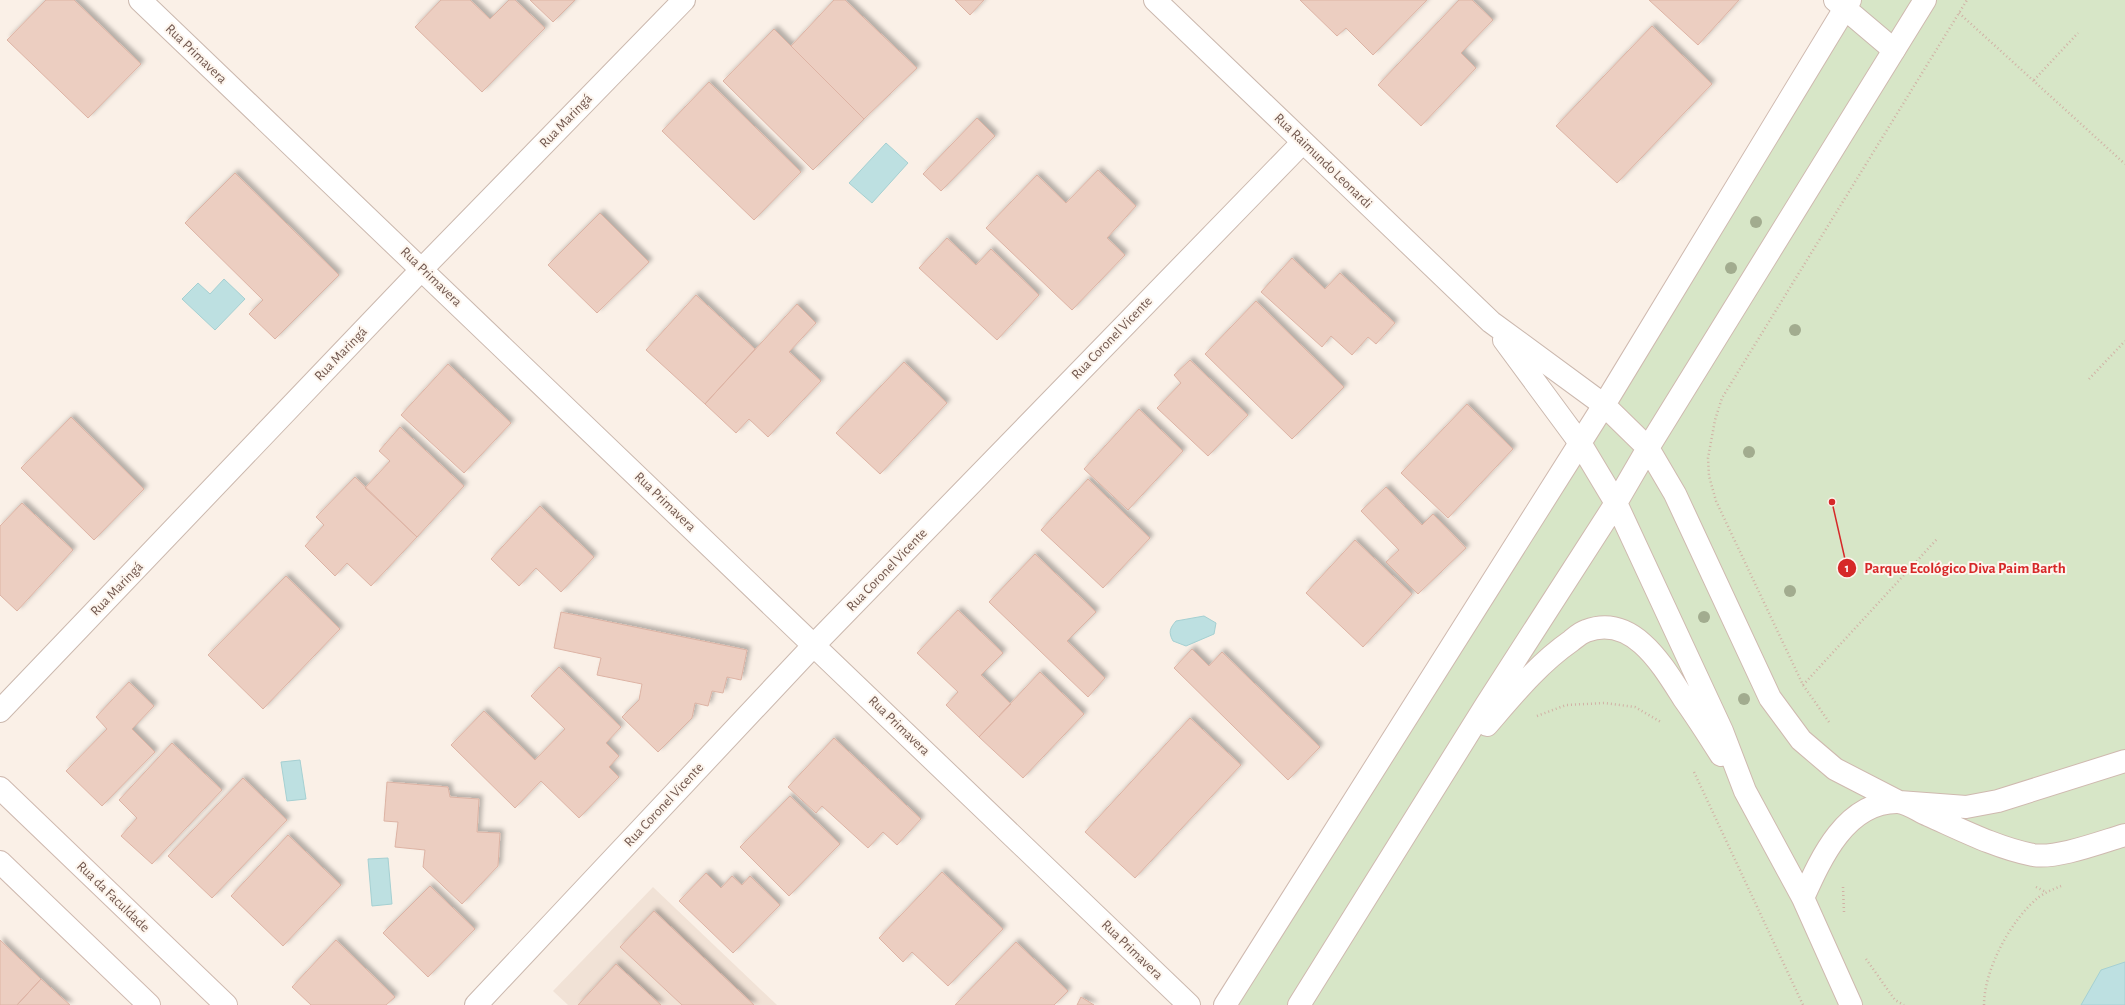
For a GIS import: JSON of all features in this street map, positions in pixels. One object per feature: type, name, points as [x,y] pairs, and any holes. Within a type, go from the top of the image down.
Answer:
[{"type":"street","name":"Rua Primavera","points":[[140,0],[1188,1005]]},
{"type":"street","name":"Rua Maringá","points":[[0,711],[422,269],[684,0]]},
{"type":"street","name":"Rua Raimundo Leonardi","points":[[1155,0],[1491,322],[1604,405],[1648,448],[1675,494],[1770,698],[1801,740],[1835,769],[1899,802],[1993,844],[2035,855],[2072,851],[2125,835]]},
{"type":"street","points":[[1299,1005],[1448,769],[1486,705],[1616,503],[1648,448],[1925,0]]},
{"type":"street","points":[[1225,1005],[1604,405],[1843,3],[1894,50]]},
{"type":"street","name":"Rua Coronel Vicente","points":[[476,1005],[814,645],[1303,142]]},
{"type":"street","name":"Rua Raimundo Leonardi","points":[[1491,322],[1580,443],[1616,503],[1722,731],[1745,791]]},
{"type":"street","points":[[1448,769],[1527,680],[1554,653],[1585,631],[1601,627],[1620,630],[1636,638],[1658,658],[1745,791],[1803,898],[1851,1005]]},
{"type":"street","points":[[1803,898],[1826,853],[1851,820],[1868,807],[1899,802],[1945,807],[1966,807],[1979,805],[1998,801],[2125,761]]},
{"type":"street","name":"Rua da Faculdade","points":[[0,788],[226,1005]]},
{"type":"street","points":[[0,862],[149,1005]]},
{"type":"street","points":[[1841,980],[1867,1005]]},
{"type":"path","points":[[1833,726],[1803,685],[1716,500],[1709,476],[1708,458],[1715,420],[1722,398],[1967,0]]},
{"type":"path","points":[[1959,13],[2125,164]]},
{"type":"path","points":[[2034,80],[2078,32]]},
{"type":"path","points":[[2089,379],[2125,341]]},
{"type":"path","points":[[1803,685],[1937,538]]},
{"type":"path","points":[[1531,719],[1566,705],[1606,703],[1635,708],[1662,722],[1666,727]]},
{"type":"path","points":[[1693,769],[1803,1005]]},
{"type":"path","points":[[1843,881],[1844,916]]},
{"type":"path","points":[[2030,884],[2046,892]]},
{"type":"path","points":[[1984,1005],[1984,990],[1995,959],[2024,912],[2046,892],[2067,884]]},
{"type":"path","points":[[1862,954],[1895,1000],[1904,1005]]},
{"type":"shaded area","points":[[653,887],[777,1005],[568,1005],[553,991]]},
{"type":"green space","points":[[1860,0],[2125,0],[2125,1005],[1216,1005]]},
{"type":"water","points":[[886,143],[908,163],[872,203],[849,183]]},
{"type":"water","points":[[224,279],[245,299],[215,330],[182,299],[198,283],[210,294]]},
{"type":"water","points":[[1204,616],[1216,623],[1214,634],[1186,646],[1173,641],[1170,630],[1176,621]]},
{"type":"water","points":[[300,760],[306,799],[287,801],[281,762]]},
{"type":"water","points":[[388,858],[392,904],[372,906],[368,859]]},
{"type":"water","points":[[2125,962],[2125,1005],[2081,1005],[2101,970]]},
{"type":"building","points":[[46,0],[74,0],[141,64],[88,118],[7,40]]},
{"type":"building","points":[[441,0],[470,0],[490,19],[509,0],[515,0],[545,28],[482,92],[415,27]]},
{"type":"building","points":[[530,0],[575,0],[553,22]]},
{"type":"building","points":[[834,0],[845,0],[917,68],[864,119],[791,46]]},
{"type":"building","points":[[955,0],[984,0],[970,15]]},
{"type":"building","points":[[1300,0],[1427,0],[1373,55],[1346,28],[1337,36]]},
{"type":"building","points":[[1459,0],[1472,0],[1493,20],[1461,53],[1476,68],[1421,126],[1378,85]]},
{"type":"building","points":[[1649,0],[1739,0],[1698,45]]},
{"type":"building","points":[[1652,26],[1712,84],[1617,183],[1556,126]]},
{"type":"building","points":[[774,29],[864,119],[813,170],[723,81]]},
{"type":"building","points":[[709,82],[801,172],[754,220],[662,131]]},
{"type":"building","points":[[977,118],[995,136],[941,191],[923,174]]},
{"type":"building","points":[[1098,170],[1136,206],[1107,238],[1125,255],[1072,310],[986,228],[1037,175],[1066,203]]},
{"type":"building","points":[[235,173],[339,275],[275,339],[249,314],[263,300],[185,223]]},
{"type":"building","points":[[600,213],[649,262],[597,313],[548,265]]},
{"type":"building","points":[[947,238],[976,265],[991,249],[1039,295],[997,340],[919,268]]},
{"type":"building","points":[[1292,258],[1325,289],[1340,273],[1395,323],[1376,344],[1368,337],[1352,355],[1331,336],[1322,347],[1261,292]]},
{"type":"building","points":[[696,295],[755,349],[705,404],[646,350]]},
{"type":"building","points":[[1256,301],[1344,387],[1292,439],[1205,354]]},
{"type":"building","points":[[797,304],[816,323],[789,352],[821,381],[768,437],[749,419],[736,433],[705,404]]},
{"type":"building","points":[[1190,360],[1248,415],[1208,456],[1157,408],[1181,383],[1174,375]]},
{"type":"building","points":[[904,362],[947,403],[880,474],[836,433]]},
{"type":"building","points":[[448,364],[511,423],[464,473],[401,415]]},
{"type":"building","points":[[1467,404],[1513,449],[1448,518],[1401,473]]},
{"type":"building","points":[[1139,409],[1183,451],[1128,510],[1084,469]]},
{"type":"building","points":[[71,417],[144,489],[94,540],[21,468]]},
{"type":"building","points":[[400,427],[464,486],[417,537],[365,488],[390,461],[379,451]]},
{"type":"building","points":[[355,477],[417,537],[371,586],[347,563],[335,576],[305,546],[324,525],[316,517]]},
{"type":"building","points":[[1088,479],[1150,538],[1103,588],[1041,530]]},
{"type":"building","points":[[1386,487],[1422,525],[1433,514],[1466,548],[1418,594],[1386,562],[1399,550],[1361,511]]},
{"type":"building","points":[[22,503],[73,550],[17,611],[0,595],[0,526]]},
{"type":"building","points":[[540,506],[594,557],[561,592],[536,568],[519,586],[491,559]]},
{"type":"building","points":[[1355,540],[1412,594],[1363,647],[1306,593]]},
{"type":"building","points":[[1035,554],[1096,612],[1067,641],[1105,678],[1088,697],[989,602]]},
{"type":"building","points":[[286,576],[340,629],[263,709],[208,655]]},
{"type":"building","points":[[958,610],[1003,653],[981,675],[1011,704],[979,737],[946,705],[958,692],[917,653]]},
{"type":"building","points":[[561,612],[747,650],[741,680],[727,677],[723,693],[712,691],[708,706],[695,703],[692,718],[658,752],[622,717],[639,700],[642,684],[597,675],[601,658],[554,648]]},
{"type":"building","points":[[1192,649],[1209,666],[1222,652],[1320,747],[1288,780],[1174,668]]},
{"type":"building","points":[[559,667],[621,727],[606,743],[619,756],[609,767],[619,777],[579,818],[541,781],[515,808],[451,745],[484,711],[535,760],[565,729],[531,696]]},
{"type":"building","points":[[1040,672],[1084,714],[1023,778],[979,737]]},
{"type":"building","points":[[129,682],[154,706],[132,729],[155,752],[102,806],[66,771],[107,729],[96,717]]},
{"type":"building","points":[[1190,718],[1241,765],[1135,878],[1085,832]]},
{"type":"building","points":[[834,738],[921,819],[897,845],[883,832],[868,848],[822,806],[816,813],[788,787]]},
{"type":"building","points":[[172,743],[222,790],[152,864],[121,836],[137,818],[119,800]]},
{"type":"building","points":[[243,778],[287,820],[212,898],[168,856]]},
{"type":"building","points":[[387,782],[448,787],[450,797],[479,799],[477,832],[500,833],[498,866],[462,904],[423,867],[425,850],[395,847],[398,822],[384,821]]},
{"type":"building","points":[[790,796],[840,844],[789,896],[740,847]]},
{"type":"building","points":[[288,835],[341,885],[283,946],[231,896]]},
{"type":"building","points":[[942,872],[1003,929],[948,986],[912,952],[903,962],[879,938]]},
{"type":"building","points":[[706,873],[721,888],[732,876],[742,885],[750,876],[780,905],[733,953],[679,901]]},
{"type":"building","points":[[430,886],[475,929],[428,977],[383,933]]},
{"type":"building","points":[[654,911],[754,1005],[682,1005],[620,947]]},
{"type":"building","points":[[0,940],[41,979],[17,1005],[0,1005]]},
{"type":"building","points":[[336,940],[395,997],[386,1005],[311,1005],[292,987]]},
{"type":"building","points":[[1016,942],[1068,991],[1054,1005],[955,1005]]},
{"type":"building","points":[[616,964],[661,1005],[578,1005]]},
{"type":"building","points":[[41,979],[70,1005],[17,1005]]},
{"type":"building","points":[[1081,997],[1094,1005],[1077,1005]]},
{"type":"place","name":"Parque Ecológico Diva Paim Barth","points":[[1832,502]]}]
